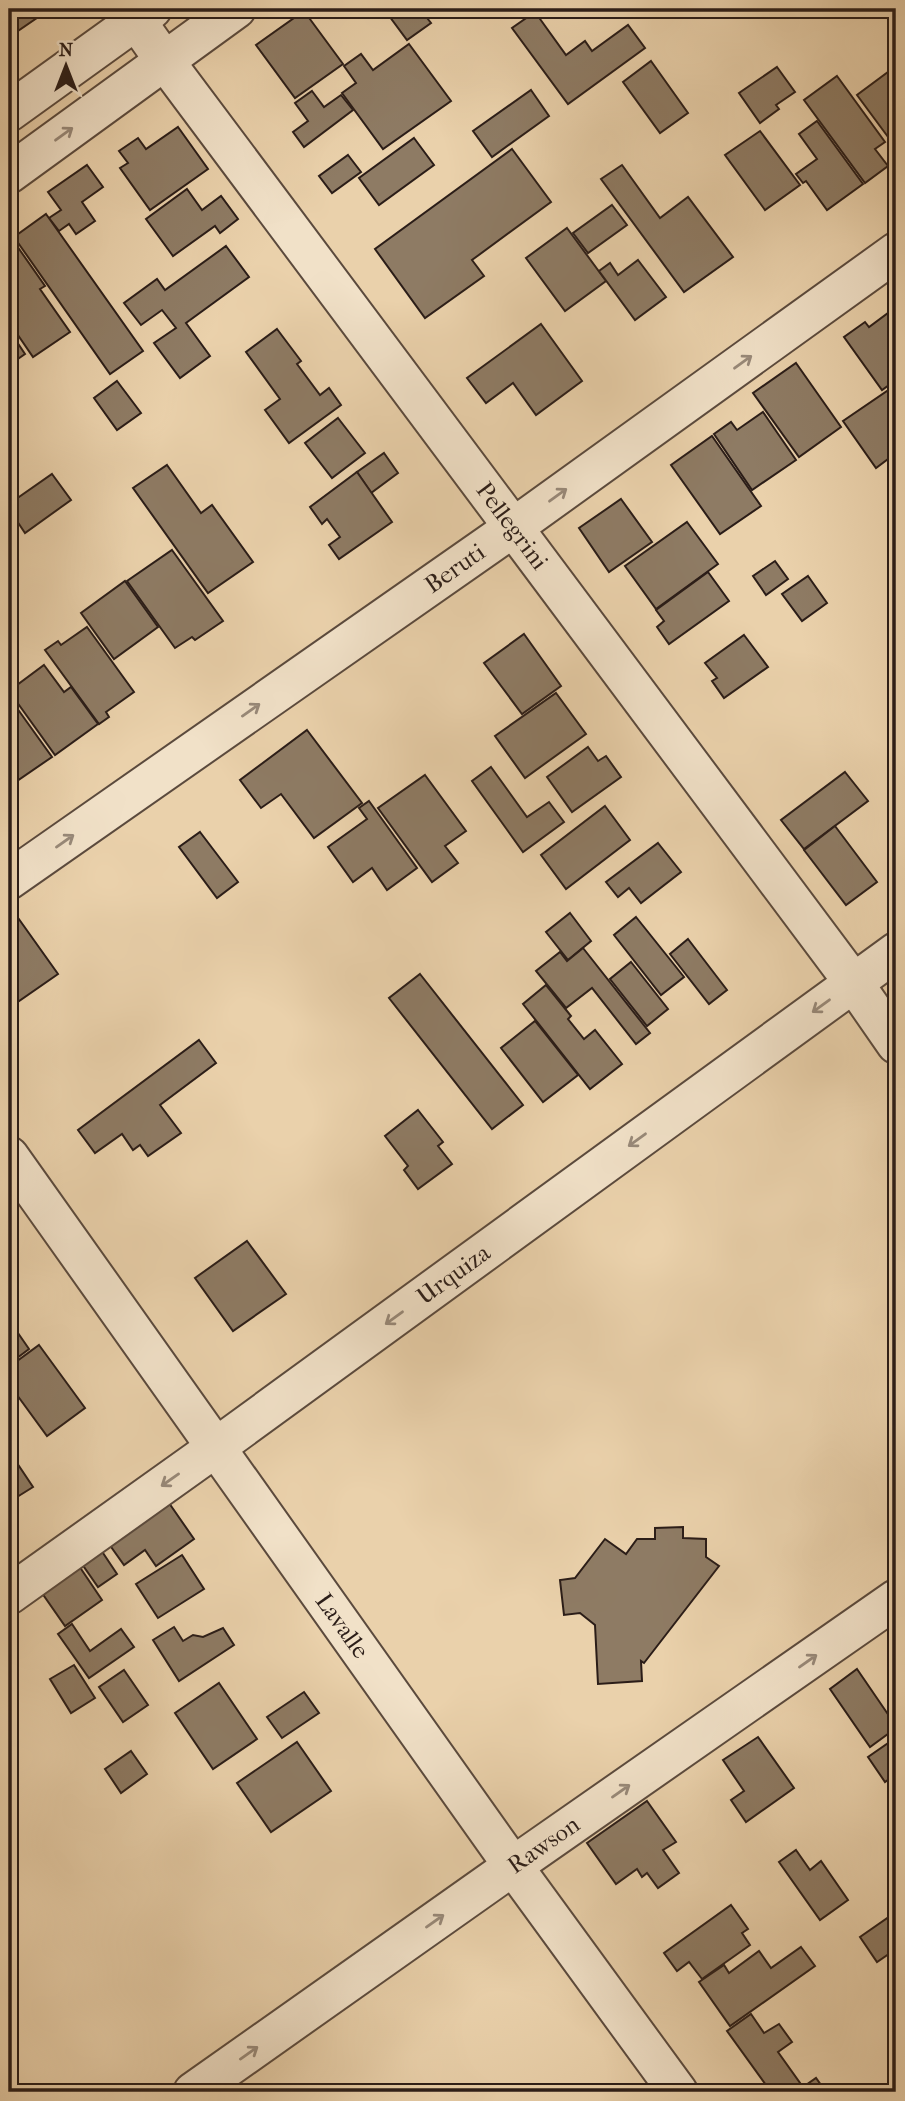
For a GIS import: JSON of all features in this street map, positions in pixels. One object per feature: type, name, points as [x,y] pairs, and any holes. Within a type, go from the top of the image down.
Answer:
[{"type":"street","points":[[9,174],[236,9]]},
{"type":"street","points":[[9,112],[139,13]]},
{"type":"street","name":"Pellegrini","points":[[139,13],[164,60],[853,982],[896,1044]]},
{"type":"street","name":"Beruti","points":[[9,880],[514,527],[896,252]]},
{"type":"street","name":"Urquiza","points":[[9,1595],[896,952]]},
{"type":"street","name":"Lavalle","points":[[9,1156],[513,1866],[678,2092]]},
{"type":"street","name":"Rawson","points":[[193,2092],[896,1599]]},
{"type":"building","points":[[9,9],[50,9],[9,37]]},
{"type":"building","points":[[384,9],[420,9],[431,23],[407,40]]},
{"type":"building","points":[[304,11],[343,64],[295,98],[256,45]]},
{"type":"building","points":[[535,12],[566,55],[585,41],[592,51],[628,25],[645,48],[568,104],[512,28]]},
{"type":"building","points":[[409,44],[451,101],[383,149],[342,93],[356,83],[344,66],[361,54],[373,70]]},
{"type":"building","points":[[651,61],[688,113],[660,133],[623,82]]},
{"type":"building","points":[[777,67],[795,92],[776,105],[779,109],[760,123],[739,93]]},
{"type":"building","points":[[892,69],[896,76],[894,145],[857,95]]},
{"type":"building","points":[[837,76],[885,142],[875,149],[888,166],[865,183],[804,100]]},
{"type":"building","points":[[531,90],[549,116],[492,157],[473,131]]},
{"type":"building","points":[[312,91],[324,107],[341,95],[353,110],[304,147],[293,132],[308,121],[295,103]]},
{"type":"building","points":[[817,121],[863,184],[827,210],[806,181],[803,183],[796,174],[817,159],[799,134]]},
{"type":"building","points":[[178,127],[208,169],[150,210],[120,168],[128,163],[119,151],[138,138],[146,149]]},
{"type":"building","points":[[760,131],[800,185],[765,210],[725,155]]},
{"type":"building","points":[[414,138],[434,165],[379,205],[359,178]]},
{"type":"building","points":[[512,149],[551,202],[472,260],[484,276],[425,318],[375,249]]},
{"type":"building","points":[[348,155],[361,172],[332,193],[319,176]]},
{"type":"building","points":[[87,165],[103,187],[82,202],[95,221],[76,234],[69,224],[59,231],[49,218],[61,210],[48,192]]},
{"type":"building","points":[[622,165],[660,218],[688,197],[733,257],[684,292],[601,179]]},
{"type":"building","points":[[187,189],[202,210],[221,196],[238,219],[220,233],[215,226],[173,256],[146,219]]},
{"type":"building","points":[[612,205],[627,225],[588,253],[573,233]]},
{"type":"building","points":[[46,214],[143,351],[110,374],[14,237]]},
{"type":"building","points":[[567,228],[606,281],[565,311],[526,258]]},
{"type":"building","points":[[17,246],[45,286],[40,289],[70,332],[33,357],[9,322],[9,252]]},
{"type":"building","points":[[226,246],[249,277],[186,323],[210,356],[180,378],[154,343],[176,328],[162,310],[141,325],[124,303],[157,279],[165,290]]},
{"type":"building","points":[[638,260],[666,297],[635,320],[599,271],[610,263],[618,275]]},
{"type":"building","points":[[888,313],[896,325],[896,380],[882,390],[844,337],[865,322],[869,327]]},
{"type":"building","points":[[541,324],[582,381],[536,415],[513,383],[486,403],[467,378]]},
{"type":"building","points":[[277,329],[301,361],[297,364],[320,395],[329,388],[341,405],[289,443],[265,410],[280,399],[246,352]]},
{"type":"building","points":[[9,330],[25,354],[9,365]]},
{"type":"building","points":[[796,363],[841,427],[799,457],[753,393]]},
{"type":"building","points":[[117,381],[141,413],[117,430],[94,398]]},
{"type":"building","points":[[890,389],[896,399],[896,453],[876,468],[843,421]]},
{"type":"building","points":[[763,412],[796,460],[752,490],[714,434],[731,422],[737,430]]},
{"type":"building","points":[[338,418],[365,453],[332,478],[305,443]]},
{"type":"building","points":[[712,436],[761,506],[720,534],[671,465]]},
{"type":"building","points":[[384,453],[398,473],[371,493],[357,472]]},
{"type":"building","points":[[167,465],[201,513],[212,505],[253,562],[208,593],[133,488]]},
{"type":"building","points":[[357,472],[392,522],[339,559],[329,545],[340,537],[327,519],[322,524],[310,507]]},
{"type":"building","points":[[52,474],[71,500],[25,533],[9,509],[9,504]]},
{"type":"building","points":[[621,499],[652,542],[609,572],[579,528]]},
{"type":"building","points":[[687,522],[718,564],[656,609],[625,566]]},
{"type":"building","points":[[172,550],[223,621],[195,640],[192,637],[175,648],[127,581]]},
{"type":"building","points":[[775,561],[788,579],[766,595],[753,576]]},
{"type":"building","points":[[708,572],[729,601],[669,644],[657,627],[664,621],[656,610]]},
{"type":"building","points":[[808,576],[827,603],[802,621],[782,594]]},
{"type":"building","points":[[125,581],[158,627],[114,659],[81,613]]},
{"type":"building","points":[[87,627],[134,692],[106,712],[109,717],[99,724],[45,650],[58,641],[61,645]]},
{"type":"building","points":[[524,634],[561,686],[522,714],[484,663]]},
{"type":"building","points":[[744,635],[768,667],[724,698],[712,681],[717,678],[705,663]]},
{"type":"building","points":[[44,665],[64,692],[71,687],[98,724],[55,755],[9,691]]},
{"type":"building","points":[[556,693],[586,734],[525,778],[495,736]]},
{"type":"building","points":[[9,697],[52,757],[14,783],[9,776]]},
{"type":"building","points":[[307,730],[362,803],[314,838],[281,794],[261,808],[240,780]]},
{"type":"building","points":[[588,747],[598,761],[606,756],[621,777],[572,812],[547,777]]},
{"type":"building","points":[[491,767],[527,817],[549,802],[564,822],[523,852],[472,781]]},
{"type":"building","points":[[845,772],[868,801],[804,849],[781,820]]},
{"type":"building","points":[[425,775],[466,831],[445,846],[458,863],[432,882],[378,808]]},
{"type":"building","points":[[369,801],[417,868],[387,890],[372,868],[353,882],[328,847],[367,819],[359,808]]},
{"type":"building","points":[[605,806],[630,840],[566,889],[541,855]]},
{"type":"building","points":[[835,826],[877,882],[846,905],[804,850]]},
{"type":"building","points":[[200,832],[238,882],[217,898],[179,847]]},
{"type":"building","points":[[658,843],[681,872],[641,903],[629,888],[618,897],[606,882]]},
{"type":"building","points":[[570,913],[591,941],[568,960],[546,932]]},
{"type":"building","points":[[16,915],[58,974],[9,1008],[9,920]]},
{"type":"building","points":[[636,917],[684,977],[661,995],[614,935]]},
{"type":"building","points":[[688,939],[727,990],[709,1004],[670,954]]},
{"type":"building","points":[[583,948],[650,1033],[636,1044],[592,988],[566,1008],[536,971],[560,952],[567,961]]},
{"type":"building","points":[[631,962],[668,1009],[647,1026],[610,979]]},
{"type":"building","points":[[420,974],[523,1105],[492,1129],[389,998]]},
{"type":"building","points":[[546,985],[571,1016],[568,1019],[584,1039],[595,1030],[622,1064],[590,1089],[523,1004]]},
{"type":"building","points":[[535,1021],[578,1075],[543,1102],[501,1048]]},
{"type":"building","points":[[199,1040],[216,1063],[160,1105],[181,1133],[148,1156],[140,1145],[133,1150],[122,1134],[95,1153],[78,1130]]},
{"type":"building","points":[[418,1110],[443,1142],[438,1146],[452,1164],[418,1189],[404,1170],[408,1166],[385,1136]]},
{"type":"building","points":[[247,1241],[286,1294],[233,1331],[195,1278]]},
{"type":"building","points":[[9,1320],[29,1349],[9,1364]]},
{"type":"building","points":[[39,1345],[85,1408],[47,1436],[9,1384],[9,1367]]},
{"type":"building","points":[[9,1451],[33,1487],[9,1502]]},
{"type":"building","points":[[169,1503],[194,1539],[156,1566],[145,1550],[124,1565],[109,1544]]},
{"type":"building","points":[[683,1527],[683,1538],[706,1539],[706,1557],[719,1566],[644,1663],[641,1661],[642,1681],[598,1684],[595,1625],[580,1613],[564,1615],[560,1580],[575,1578],[605,1539],[626,1554],[637,1539],[655,1539],[655,1528]]},
{"type":"building","points":[[95,1541],[117,1574],[98,1587],[75,1554]]},
{"type":"building","points":[[182,1555],[204,1589],[158,1618],[136,1584]]},
{"type":"building","points":[[73,1557],[102,1600],[65,1626],[35,1583]]},
{"type":"building","points":[[72,1624],[90,1651],[121,1629],[134,1647],[89,1678],[58,1634]]},
{"type":"building","points":[[174,1627],[183,1641],[193,1635],[203,1637],[223,1628],[234,1645],[179,1681],[153,1640]]},
{"type":"building","points":[[74,1665],[95,1698],[71,1713],[50,1679]]},
{"type":"building","points":[[857,1669],[896,1726],[870,1747],[830,1689]]},
{"type":"building","points":[[124,1670],[148,1705],[123,1722],[99,1687]]},
{"type":"building","points":[[219,1683],[257,1739],[213,1769],[175,1713]]},
{"type":"building","points":[[304,1692],[319,1713],[282,1738],[267,1717]]},
{"type":"building","points":[[758,1737],[794,1788],[746,1822],[731,1800],[744,1791],[723,1760]]},
{"type":"building","points":[[894,1739],[896,1774],[885,1782],[868,1757]]},
{"type":"building","points":[[297,1742],[331,1791],[271,1832],[237,1783]]},
{"type":"building","points":[[131,1751],[147,1774],[121,1793],[105,1769]]},
{"type":"building","points":[[647,1801],[676,1842],[663,1850],[679,1873],[658,1888],[647,1873],[642,1877],[637,1869],[616,1884],[587,1843]]},
{"type":"building","points":[[796,1850],[810,1870],[821,1861],[848,1900],[820,1920],[779,1862]]},
{"type":"building","points":[[731,1905],[748,1929],[742,1933],[750,1945],[702,1979],[689,1962],[677,1971],[664,1953]]},
{"type":"building","points":[[896,1912],[896,1949],[877,1962],[860,1937]]},
{"type":"building","points":[[801,1947],[815,1966],[730,2026],[699,1982],[724,1965],[729,1973],[759,1951],[771,1968]]},
{"type":"building","points":[[751,2014],[764,2033],[779,2024],[792,2042],[778,2052],[803,2087],[816,2078],[826,2092],[771,2092],[727,2031]]}]
